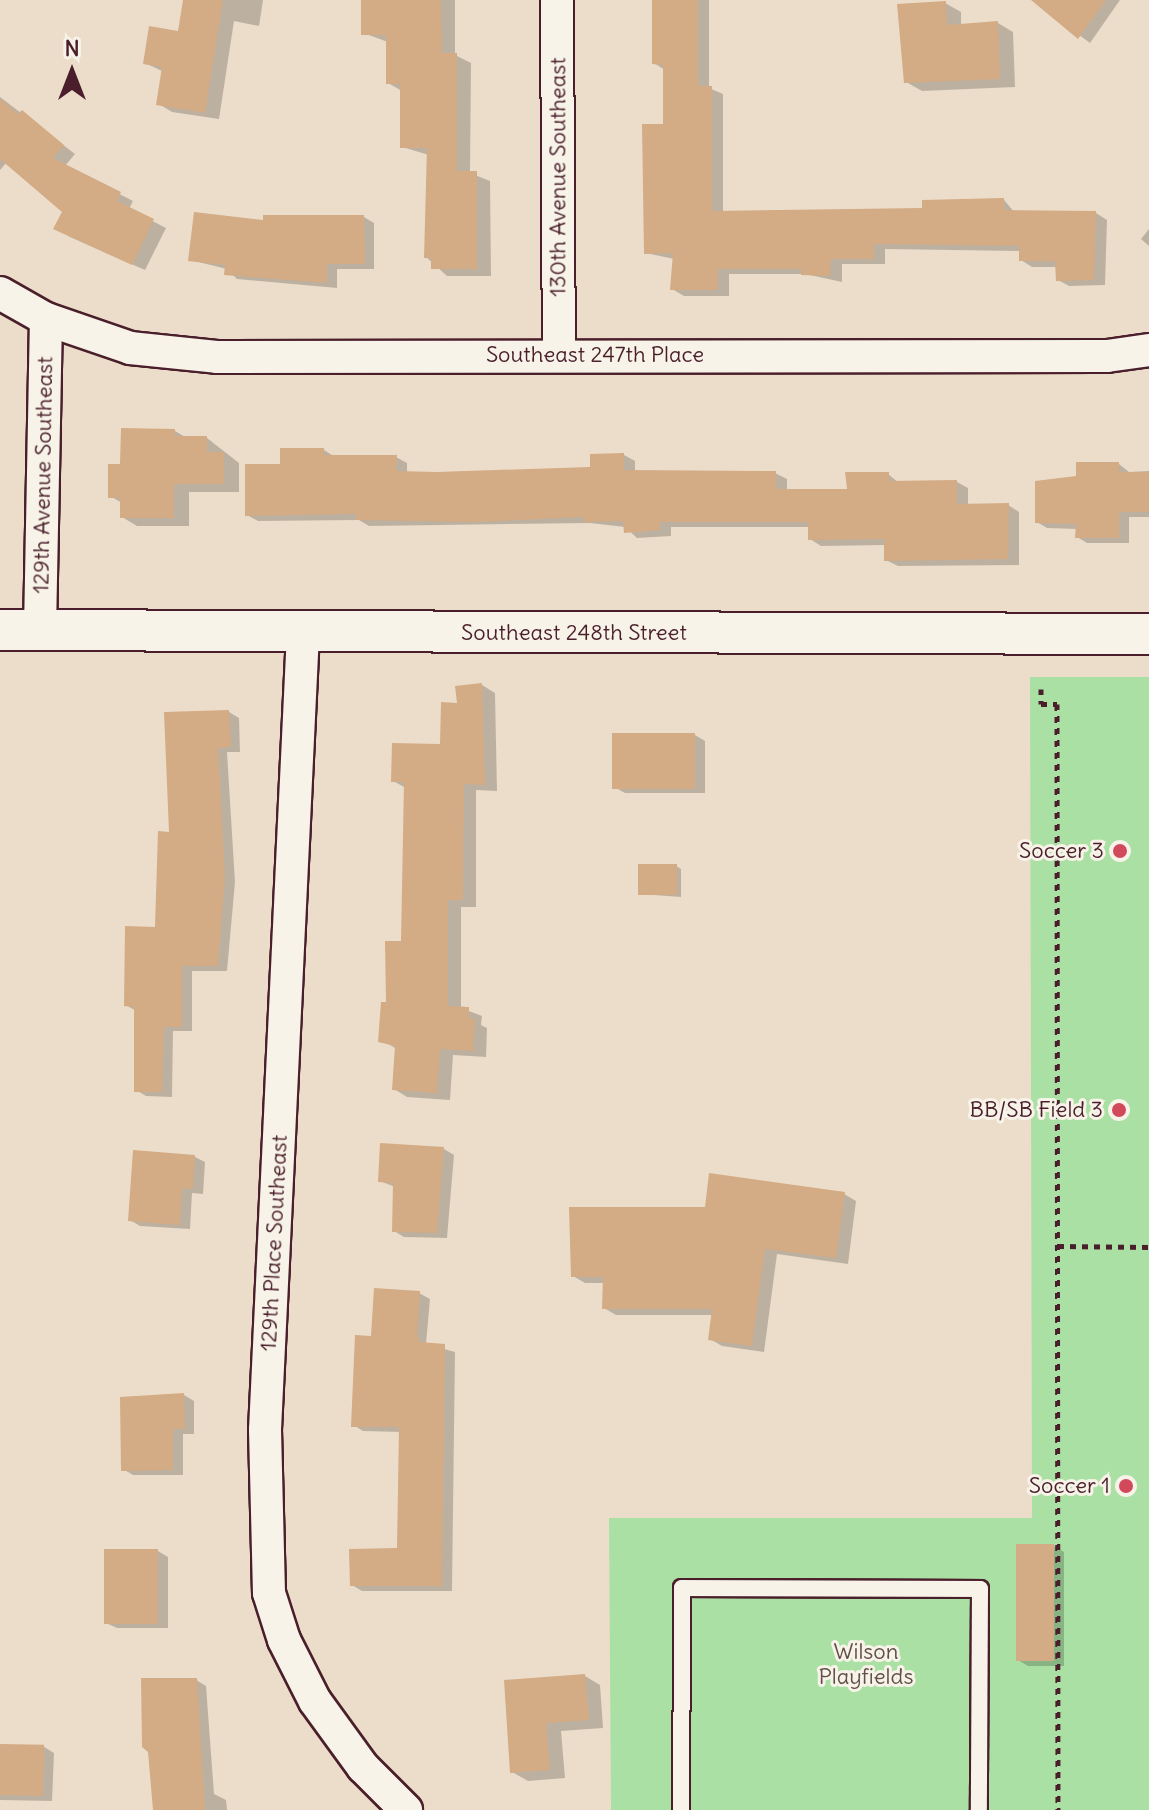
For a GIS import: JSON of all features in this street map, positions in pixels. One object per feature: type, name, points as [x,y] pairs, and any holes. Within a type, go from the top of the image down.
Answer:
[{"type":"street","name":"130th Avenue Southeast","points":[[557,0],[559,355]]},
{"type":"street","name":"Southeast 247th Place","points":[[0,293],[46,319],[130,348],[217,357],[1107,356],[1149,350]]},
{"type":"street","name":"129th Avenue Southeast","points":[[40,630],[46,319]]},
{"type":"street","name":"Southeast 248th Street","points":[[0,630],[1149,634]]},
{"type":"street","name":"129th Place Southeast","points":[[303,633],[265,1430],[269,1593],[284,1640],[315,1701],[363,1767],[406,1810]]},
{"type":"lane","points":[[681,1810],[682,1588],[812,1588],[980,1589],[979,1810]]},
{"type":"path","points":[[1041,689],[1041,704],[1057,704],[1058,1810]]},
{"type":"path","points":[[1058,1246],[1149,1247]]},
{"type":"green space","name":"Wilson Playfields","points":[[1030,677],[1149,677],[1149,1810],[611,1810],[609,1518],[1032,1518]]},
{"type":"building","points":[[183,0],[223,0],[205,113],[156,105],[162,67],[143,64],[149,26],[178,31]]},
{"type":"building","points":[[361,0],[441,0],[442,53],[457,53],[457,171],[477,171],[477,269],[431,269],[431,258],[424,258],[427,148],[400,148],[400,84],[386,84],[386,35],[361,35]]},
{"type":"building","points":[[652,0],[698,0],[698,86],[712,86],[712,211],[922,208],[922,200],[1004,198],[1004,210],[1096,211],[1094,280],[1056,281],[1055,261],[1019,261],[1019,246],[874,244],[874,259],[831,259],[830,276],[801,275],[801,269],[718,269],[718,290],[670,290],[673,253],[644,254],[642,124],[663,124],[663,65],[652,64]]},
{"type":"building","points":[[1031,0],[1106,0],[1078,39]]},
{"type":"building","points":[[946,1],[947,25],[998,21],[1000,79],[904,83],[897,4]]},
{"type":"building","points":[[0,99],[18,114],[22,110],[64,145],[53,158],[121,192],[117,201],[154,219],[132,265],[53,229],[62,212],[0,159]]},
{"type":"building","points":[[194,212],[263,220],[263,215],[364,215],[365,264],[327,264],[327,283],[224,275],[225,265],[188,261]]},
{"type":"building","points":[[121,428],[175,429],[175,436],[207,436],[207,452],[224,452],[224,484],[174,484],[174,518],[120,518],[120,498],[108,498],[108,464],[120,464]]},
{"type":"building","points":[[280,448],[324,448],[324,455],[397,455],[396,471],[437,472],[590,467],[590,454],[624,453],[624,470],[776,471],[776,489],[847,489],[845,472],[889,472],[889,481],[957,480],[957,504],[1009,503],[1008,559],[884,561],[884,539],[808,540],[808,522],[660,522],[660,530],[624,533],[623,521],[584,522],[584,517],[475,522],[356,520],[356,514],[245,516],[245,464],[280,464]]},
{"type":"building","points":[[1076,462],[1119,462],[1119,472],[1149,472],[1149,512],[1119,512],[1119,538],[1075,538],[1076,524],[1035,523],[1035,481],[1076,476]]},
{"type":"building","points":[[482,683],[485,785],[464,784],[463,900],[448,900],[448,1006],[469,1007],[469,1018],[475,1019],[473,1051],[440,1049],[437,1093],[392,1090],[395,1046],[378,1042],[381,1002],[386,1002],[385,941],[401,941],[404,782],[391,782],[392,743],[440,744],[441,702],[457,703],[455,686]]},
{"type":"building","points":[[229,710],[231,747],[218,748],[225,876],[218,966],[182,966],[182,1027],[164,1027],[162,1092],[134,1092],[134,1007],[124,1006],[125,926],[155,927],[158,831],[169,832],[164,712]]},
{"type":"building","points":[[612,733],[695,733],[695,789],[612,789]]},
{"type":"building","points":[[638,864],[677,864],[677,895],[638,895]]},
{"type":"building","points":[[380,1143],[444,1147],[437,1233],[392,1232],[393,1183],[378,1182]]},
{"type":"building","points":[[133,1150],[195,1155],[193,1189],[182,1188],[180,1225],[128,1221]]},
{"type":"building","points":[[709,1173],[845,1192],[836,1258],[765,1249],[752,1346],[708,1340],[712,1309],[602,1309],[603,1277],[571,1277],[569,1207],[705,1207]]},
{"type":"building","points":[[374,1288],[420,1291],[417,1336],[420,1342],[445,1344],[442,1586],[350,1586],[349,1549],[397,1548],[399,1427],[351,1427],[355,1335],[371,1336]]},
{"type":"building","points":[[184,1393],[185,1429],[173,1429],[173,1470],[121,1471],[120,1397]]},
{"type":"building","points":[[1016,1544],[1054,1544],[1054,1661],[1016,1661]]},
{"type":"building","points":[[104,1549],[158,1549],[158,1624],[104,1624]]},
{"type":"building","points":[[585,1674],[589,1720],[546,1723],[550,1770],[510,1773],[504,1680]]},
{"type":"building","points":[[141,1678],[197,1678],[205,1810],[153,1810],[148,1752],[142,1747]]},
{"type":"building","points":[[0,1744],[44,1745],[43,1796],[0,1795]]},
{"type":"place","name":"Soccer 3","points":[[1120,851]]},
{"type":"place","name":"BB/SB Field 3","points":[[1119,1110]]},
{"type":"place","name":"Soccer 1","points":[[1126,1486]]}]
